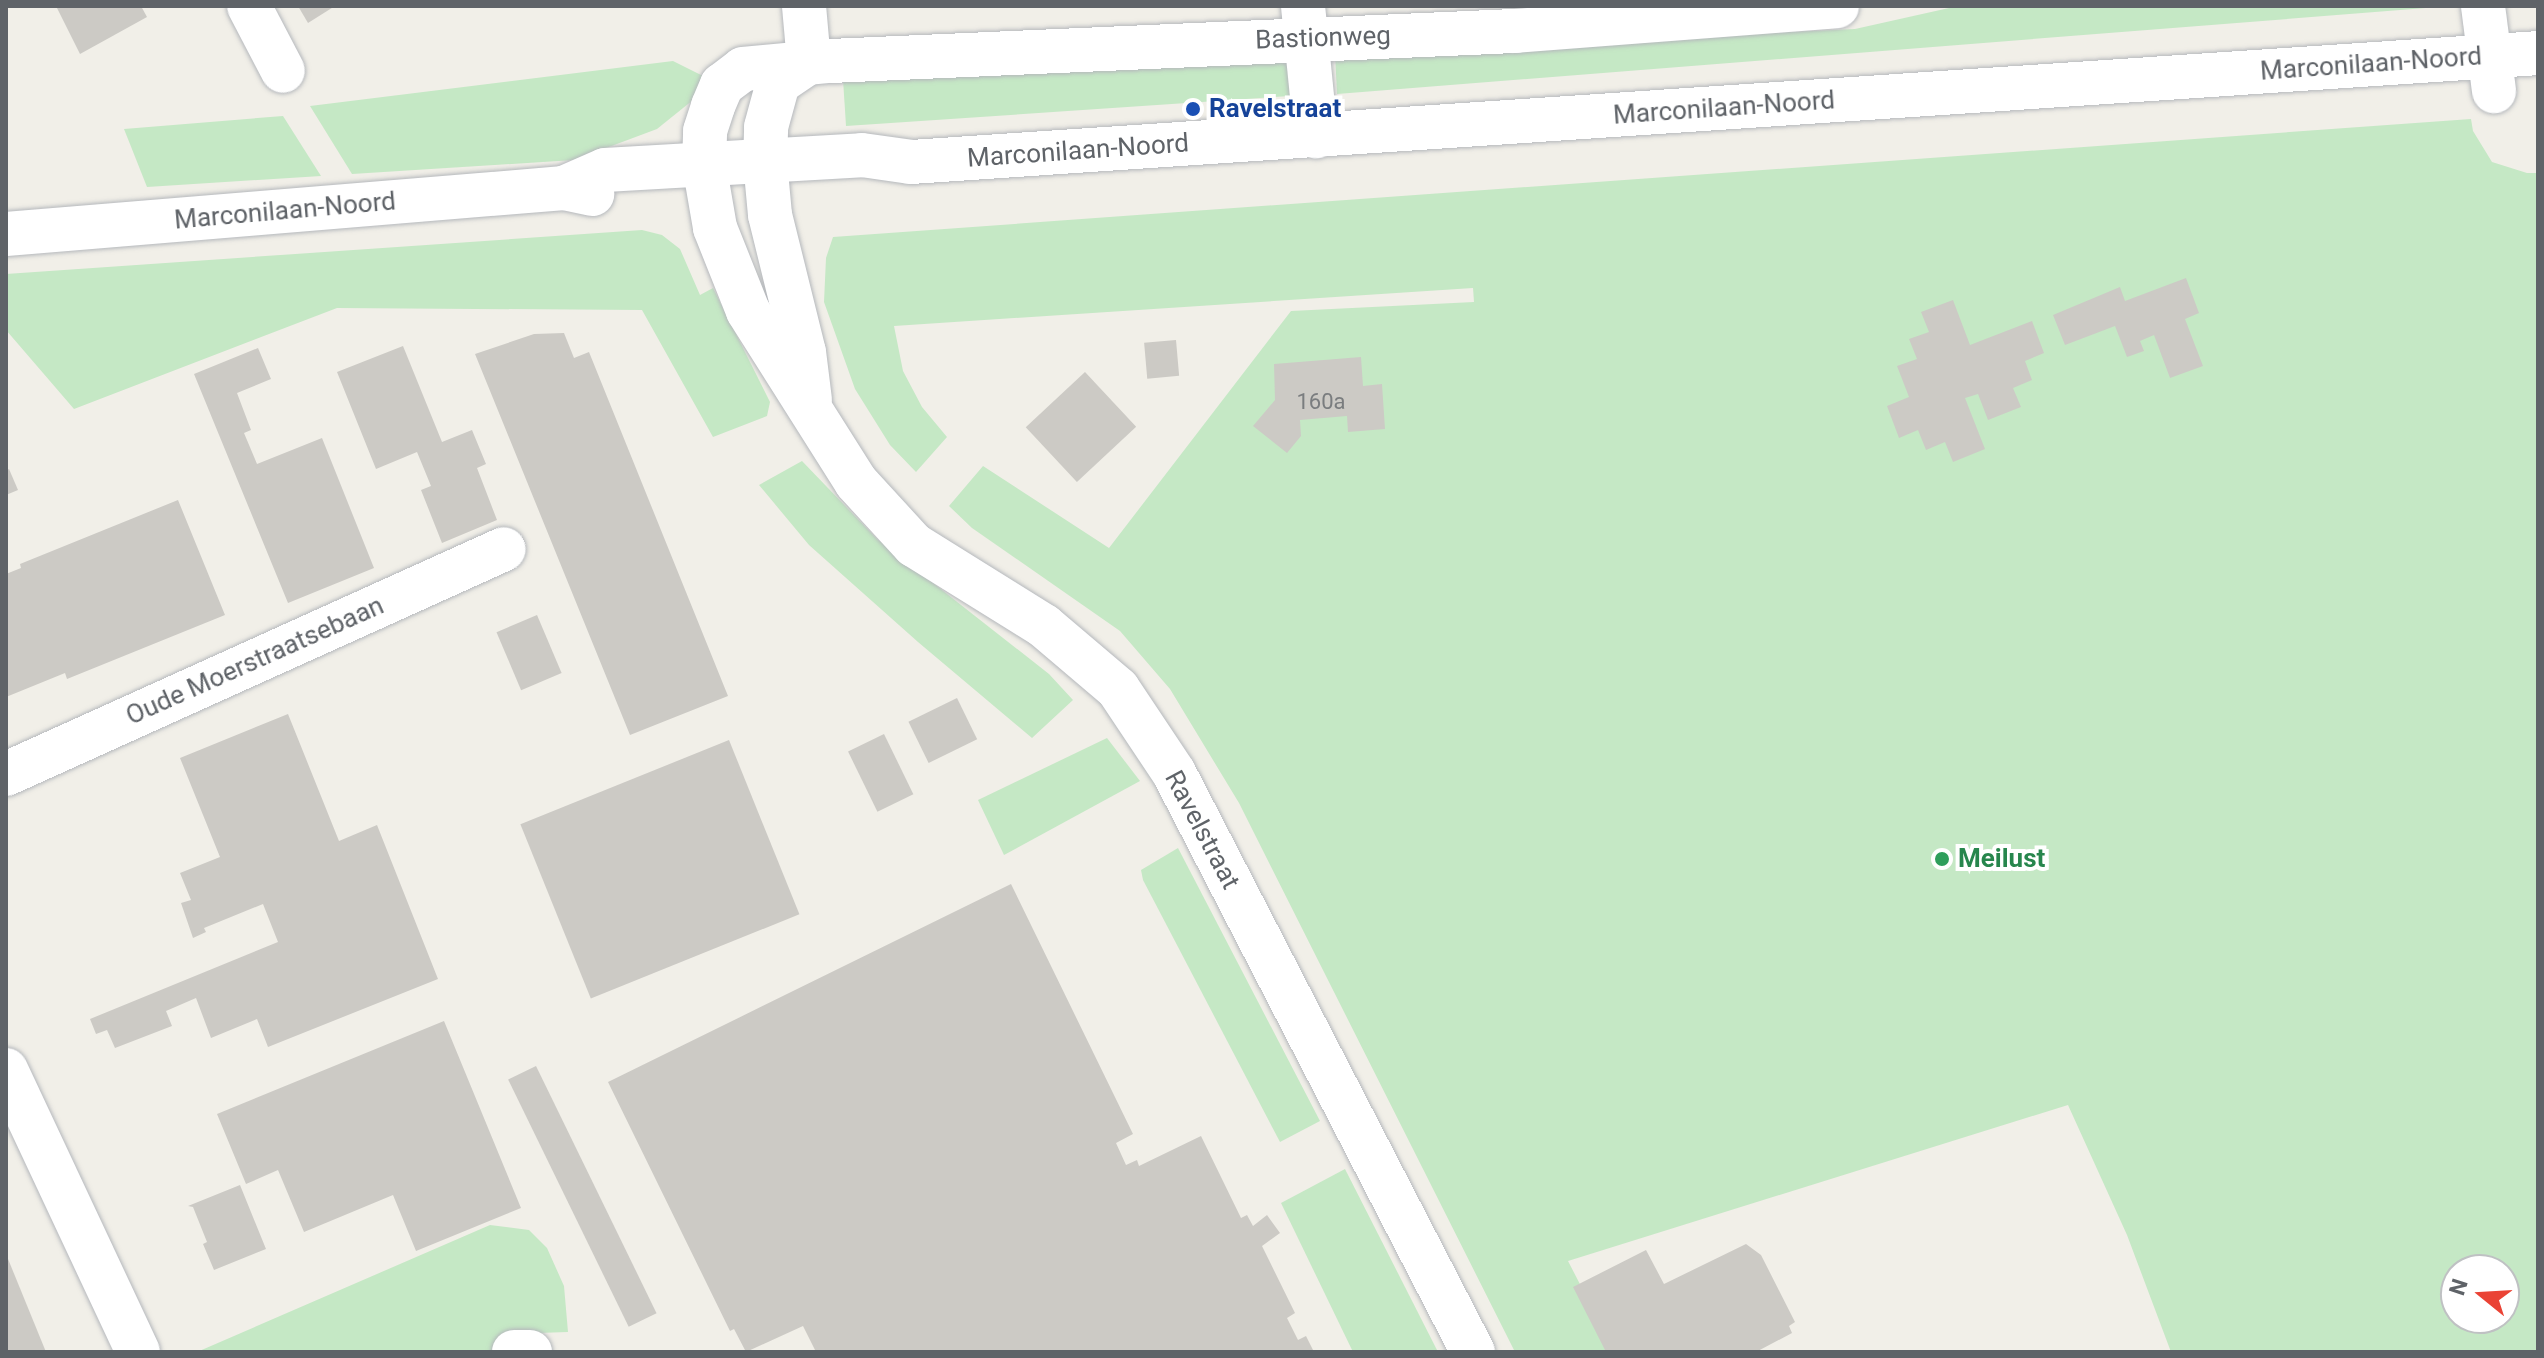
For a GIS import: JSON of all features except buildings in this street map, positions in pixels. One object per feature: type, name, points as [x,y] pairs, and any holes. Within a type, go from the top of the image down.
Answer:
[{"type":"street","points":[[249,6],[283,71]]},
{"type":"street","points":[[766,173],[766,127],[778,83],[809,62],[804,6]]},
{"type":"street","name":"Bastionweg","points":[[706,177],[705,131],[722,85],[743,69],[1304,22],[1515,31],[1837,6]]},
{"type":"street","points":[[2483,6],[2491,74]]},
{"type":"street","points":[[1304,22],[1316,136]]},
{"type":"street","name":"Marconilaan-Noord","points":[[6,234],[564,188],[607,197],[706,177],[766,173],[862,155],[911,162],[1316,136],[2491,74],[2538,53]]},
{"type":"street","name":"Ravelstraat","points":[[766,173],[770,215],[804,352],[811,406]]},
{"type":"street","name":"Ravelstraat","points":[[706,177],[715,228],[748,311],[778,363],[811,406],[856,482],[914,545],[1044,626],[1118,689],[1174,773],[1473,1352]]},
{"type":"street","name":"Oude Moerstraatsebaan","points":[[6,774],[504,549]]},
{"type":"street","points":[[8,1082],[138,1352]]},
{"type":"street","points":[[514,1352],[530,1352]]},
{"type":"green space","points":[[1958,6],[2451,6],[1337,94],[1335,53],[1855,29]]},
{"type":"green space","points":[[1287,56],[1290,96],[846,126],[843,79]]},
{"type":"green space","points":[[673,61],[707,78],[693,100],[657,129],[574,160],[352,174],[310,106]]},
{"type":"green space","points":[[283,116],[321,176],[147,187],[124,129]]},
{"type":"green space","name":"Meilust","points":[[2471,119],[2473,131],[2492,162],[2527,173],[2538,173],[2538,1352],[2171,1352],[2127,1235],[2068,1105],[1568,1261],[1615,1352],[1515,1352],[1239,803],[1170,689],[1120,631],[972,528],[949,506],[983,466],[1109,548],[1291,311],[1474,302],[1473,288],[894,326],[903,371],[922,407],[947,437],[916,472],[890,445],[855,389],[824,302],[826,258],[833,237]]},
{"type":"green space","points":[[642,230],[662,235],[680,249],[700,295],[713,288],[770,402],[767,416],[713,437],[642,310],[337,308],[74,409],[6,330],[6,274]]},
{"type":"green space","points":[[802,461],[877,539],[1049,674],[1073,700],[1032,738],[918,642],[809,545],[759,485]]},
{"type":"green space","points":[[1107,738],[1140,781],[1004,855],[978,800]]},
{"type":"green space","points":[[1178,848],[1320,1121],[1280,1142],[1143,880],[1141,870]]},
{"type":"green space","points":[[1345,1169],[1438,1352],[1353,1352],[1281,1203]]},
{"type":"green space","points":[[490,1225],[529,1230],[547,1248],[564,1286],[568,1332],[538,1333],[487,1352],[197,1352]]},
{"type":"place","name":"Ravelstraat","points":[[1193,109]]},
{"type":"place","name":"Meilust","points":[[1942,859]]}]
